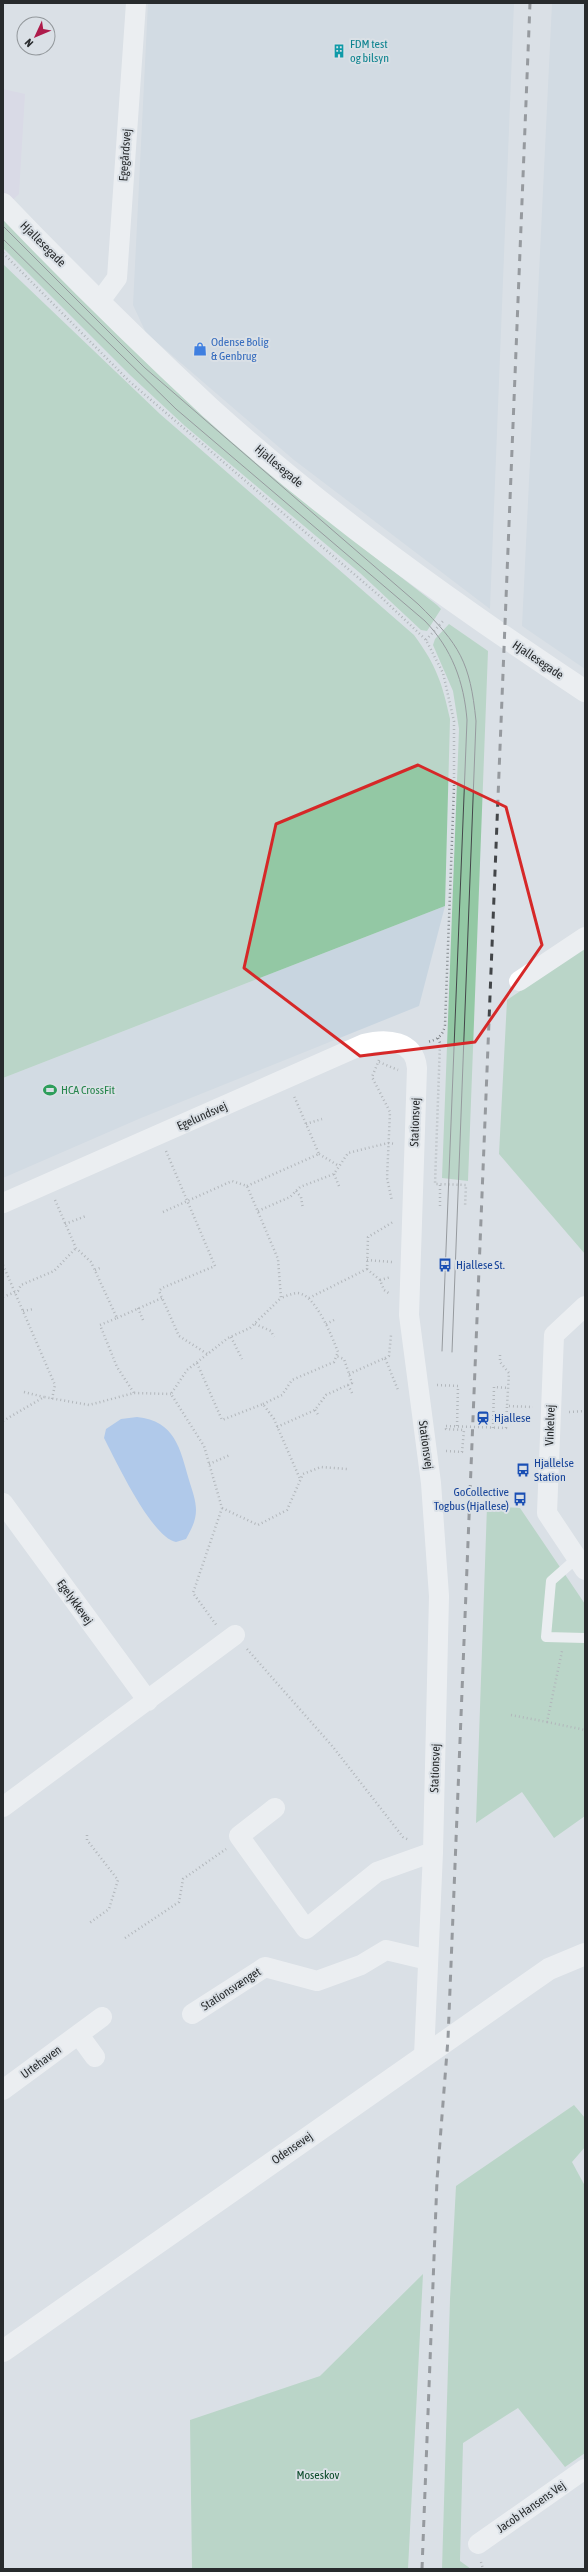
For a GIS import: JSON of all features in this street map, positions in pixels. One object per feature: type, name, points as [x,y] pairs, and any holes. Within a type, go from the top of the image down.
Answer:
[{"type":"street","name":"Egegårdsvej","points":[[100,301],[117,278],[136,3]]},
{"type":"street","name":"Hjallesegade","points":[[3,204],[100,301],[211,408],[316,497],[457,604],[585,691]]},
{"type":"street","points":[[519,981],[585,937]]},
{"type":"street","name":"Egelundsvej","points":[[3,1203],[374,1041],[393,1041],[405,1046]]},
{"type":"street","name":"Stationsvej","points":[[405,1046],[414,1054],[417,1068],[409,1316],[431,1483],[439,1596],[433,1852],[424,2056]]},
{"type":"street","name":"Vinkelvej","points":[[581,1564],[547,1514],[554,1335],[585,1306]]},
{"type":"street","name":"Egelykkevej","points":[[3,1503],[148,1701]]},
{"type":"street","points":[[3,1807],[231,1638]]},
{"type":"street","points":[[275,1808],[239,1836],[306,1929],[377,1872],[433,1852]]},
{"type":"street","name":"Stationsvænget","points":[[192,2014],[265,1967],[317,1981],[361,1965],[386,1950],[428,1960]]},
{"type":"street","name":"Odensevej","points":[[3,2350],[549,1969],[584,1959]]},
{"type":"street","name":"Urtehaven","points":[[3,2090],[102,2017]]},
{"type":"street","points":[[79,2035],[95,2057]]},
{"type":"street","name":"Jacob Hansens Vej","points":[[478,2544],[585,2469]]},
{"type":"lane","points":[[581,1564],[551,1581],[546,1636],[585,1638]]},
{"type":"path","points":[[3,254],[130,382],[382,598],[426,640],[443,673],[454,720],[454,787],[445,1025],[438,1038],[440,1043],[435,1184],[466,1185],[465,1206]]},
{"type":"path","points":[[426,640],[457,604]]},
{"type":"path","points":[[405,1046],[438,1038]]},
{"type":"path","points":[[374,1041],[379,1062],[372,1077],[390,1112],[387,1178],[393,1207]]},
{"type":"path","points":[[286,1079],[319,1154],[339,1166]]},
{"type":"path","points":[[306,1124],[322,1119]]},
{"type":"path","points":[[159,1135],[215,1266],[162,1288],[159,1291],[179,1336],[209,1355]]},
{"type":"path","points":[[258,1211],[290,1197],[296,1191],[334,1174],[348,1153],[388,1143]]},
{"type":"path","points":[[163,1212],[232,1181],[248,1186],[319,1154]]},
{"type":"path","points":[[334,1174],[339,1186]]},
{"type":"path","points":[[48,1184],[76,1248],[92,1262],[117,1318]]},
{"type":"path","points":[[440,1184],[440,1206]]},
{"type":"path","points":[[248,1186],[278,1258],[281,1298]]},
{"type":"path","points":[[296,1191],[301,1197],[303,1209]]},
{"type":"path","points":[[366,1269],[368,1237],[393,1222],[393,1214]]},
{"type":"path","points":[[65,1224],[86,1216]]},
{"type":"path","points":[[3,1297],[15,1292],[22,1285],[54,1272],[76,1248]]},
{"type":"path","points":[[367,1260],[411,1263]]},
{"type":"path","points":[[3,1265],[46,1360],[55,1385],[52,1399]]},
{"type":"path","points":[[95,1270],[100,1268]]},
{"type":"path","points":[[309,1298],[366,1269]]},
{"type":"path","points":[[366,1269],[380,1280],[384,1290],[390,1294],[391,1301]]},
{"type":"path","points":[[170,1394],[187,1370],[197,1363],[209,1355],[231,1337],[254,1324],[281,1298],[297,1293],[309,1298],[326,1324],[338,1352],[334,1362],[292,1380],[282,1395],[222,1420],[197,1363]]},
{"type":"path","points":[[134,1393],[117,1367],[100,1325],[162,1298]]},
{"type":"path","points":[[138,1308],[143,1320]]},
{"type":"path","points":[[23,1312],[34,1309]]},
{"type":"path","points":[[326,1324],[334,1320]]},
{"type":"path","points":[[254,1324],[271,1331],[274,1337]]},
{"type":"path","points":[[349,1374],[389,1356],[392,1334]]},
{"type":"path","points":[[231,1337],[242,1359]]},
{"type":"path","points":[[441,1451],[462,1452],[464,1430],[446,1429],[446,1426],[506,1428],[509,1372],[500,1362],[500,1355]]},
{"type":"path","points":[[277,1426],[315,1410],[326,1395],[352,1383],[344,1359],[336,1356]]},
{"type":"path","points":[[385,1358],[401,1398]]},
{"type":"path","points":[[348,1385],[353,1395]]},
{"type":"path","points":[[439,1385],[458,1386],[457,1426]]},
{"type":"path","points":[[493,1428],[494,1387],[508,1388]]},
{"type":"path","points":[[24,1392],[52,1399],[89,1405],[134,1393],[170,1394]]},
{"type":"path","points":[[170,1394],[204,1446],[222,1508],[193,1593],[231,1638],[333,1747],[404,1837],[433,1852]]},
{"type":"path","points":[[3,1421],[44,1397]]},
{"type":"path","points":[[263,1404],[277,1426],[300,1479]]},
{"type":"path","points":[[507,1406],[550,1408]]},
{"type":"path","points":[[315,1410],[319,1416]]},
{"type":"path","points":[[209,1464],[230,1455]]},
{"type":"path","points":[[222,1508],[258,1524],[287,1510],[303,1474],[321,1467],[347,1469]]},
{"type":"path","points":[[547,1722],[563,1645]]},
{"type":"path","points":[[511,1715],[585,1730]]},
{"type":"path","points":[[87,1835],[87,1840],[118,1880],[109,1909],[88,1924]]},
{"type":"path","points":[[125,1938],[179,1902],[183,1879],[241,1838]]},
{"type":"highlighted area","points":[[418,765],[506,807],[542,945],[475,1042],[360,1056],[244,968],[276,824]]},
{"type":"shaded area","points":[[148,3],[514,3],[490,609],[294,460],[146,333],[133,305]]},
{"type":"shaded area","points":[[552,3],[585,3],[585,669],[522,626]]},
{"type":"shaded area","points":[[3,89],[25,94],[19,194],[3,209]]},
{"type":"shaded area","points":[[445,906],[419,1006],[141,1118],[3,1178],[3,1078]]},
{"type":"green space","points":[[3,217],[366,550],[437,605],[441,609],[427,631],[421,630],[360,573],[185,426],[130,375],[3,248]]},
{"type":"green space","points":[[3,264],[160,414],[414,635],[428,656],[437,674],[450,719],[445,906],[3,1078]]},
{"type":"green space","points":[[449,624],[488,651],[468,1181],[442,1178],[459,729],[453,691],[433,645],[435,639]]},
{"type":"green space","points":[[585,948],[585,1254],[499,1154],[507,1000]]},
{"type":"green space","points":[[487,1506],[520,1508],[585,1604],[585,1816],[554,1838],[522,1792],[476,1823]]},
{"type":"green space","points":[[574,2105],[585,2118],[585,2147],[572,2162],[585,2186],[585,2453],[565,2467],[518,2408],[463,2443],[460,2561],[471,2569],[442,2569],[450,2299],[456,2186]]},
{"type":"green space","name":"Moseskov","points":[[423,2274],[408,2569],[192,2569],[190,2420],[320,2376]]},
{"type":"water","points":[[137,1417],[160,1424],[168,1430],[179,1447],[196,1506],[194,1522],[186,1539],[176,1542],[167,1537],[156,1527],[126,1480],[104,1438],[106,1429],[121,1419]]},
{"type":"tram line","points":[[3,226],[145,368],[418,604],[444,631],[453,643],[466,669],[474,701],[476,721],[452,1352]]},
{"type":"tram line","points":[[3,239],[176,409],[425,621],[443,643],[460,679],[467,720],[442,1351]]},
{"type":"railway","points":[[422,2569],[437,2180],[448,2039],[530,3]]},
{"type":"place","name":"FDM test og bilsyn","points":[[339,51]]},
{"type":"place","name":"Odense Bolig & Genbrug","points":[[200,349]]},
{"type":"place","name":"HCA CrossFit","points":[[50,1090]]},
{"type":"place","name":"Hjallese St.","points":[[445,1265]]},
{"type":"place","name":"Hjallese","points":[[483,1418]]},
{"type":"place","name":"Hjallelse Station","points":[[523,1470]]},
{"type":"place","name":"GoCollective Togbus (Hjallese)","points":[[520,1499]]}]
